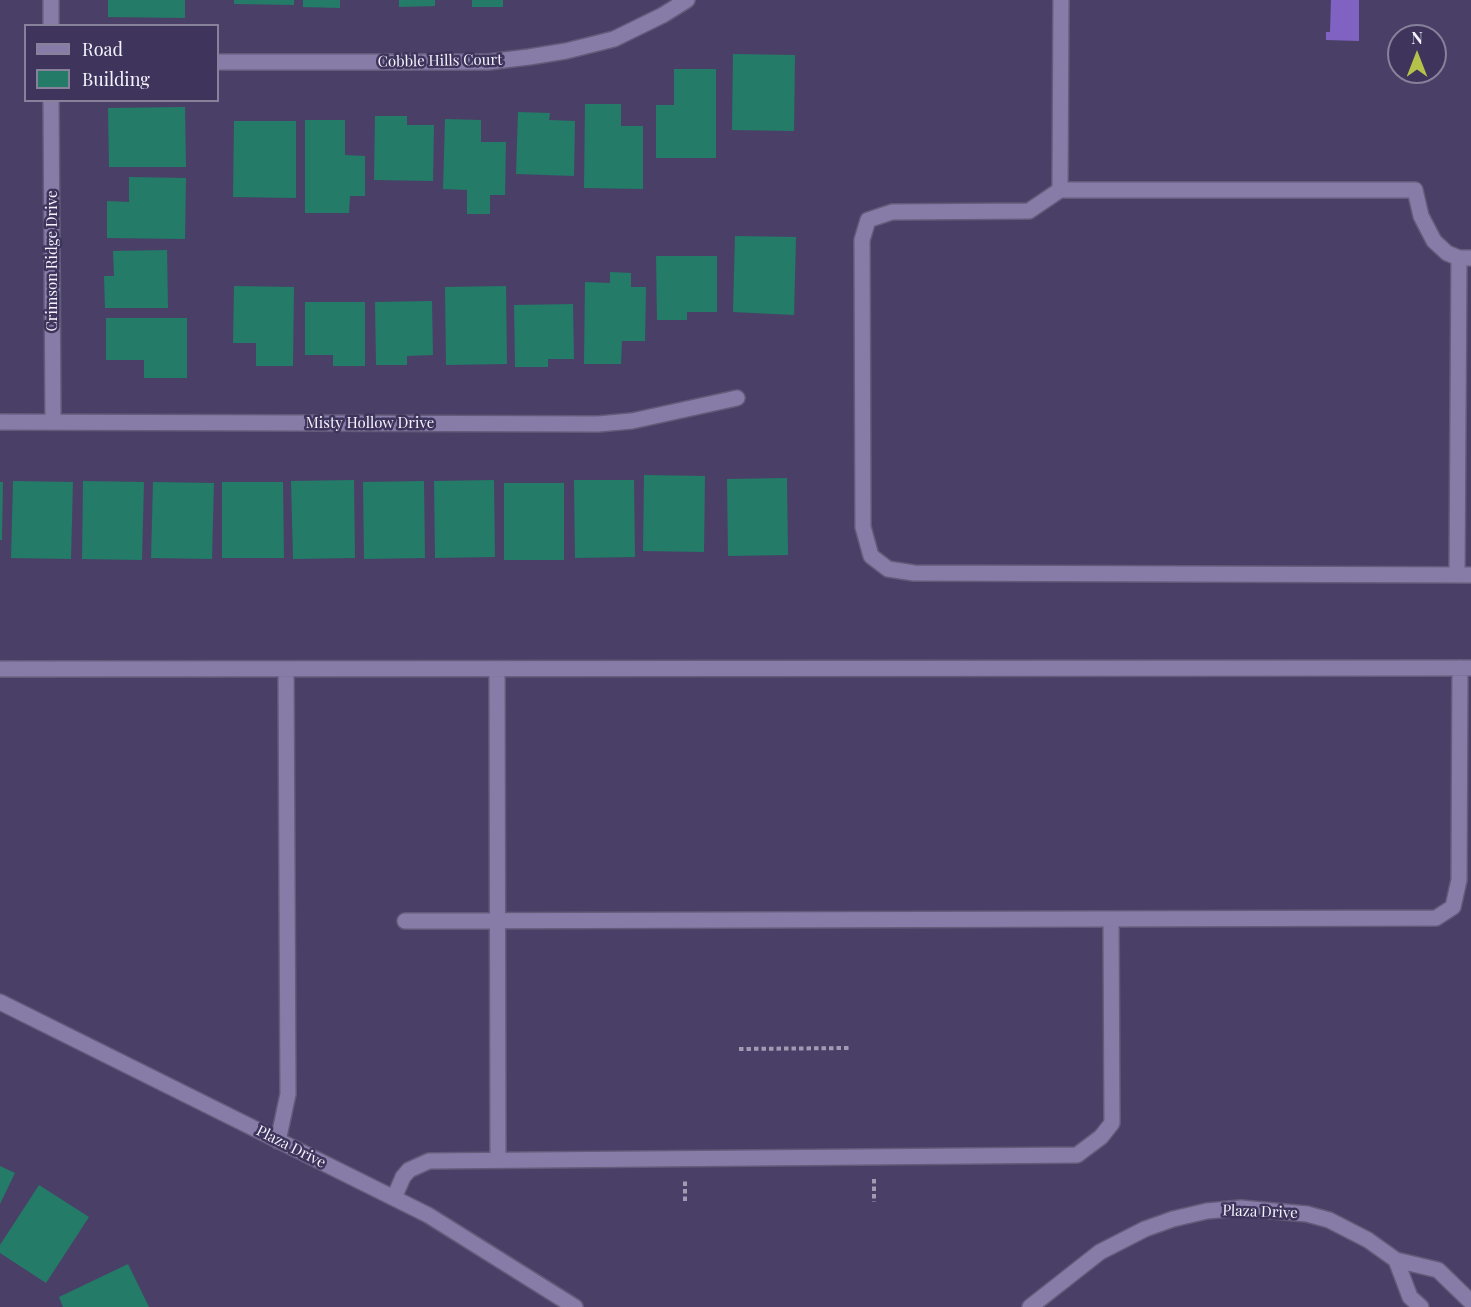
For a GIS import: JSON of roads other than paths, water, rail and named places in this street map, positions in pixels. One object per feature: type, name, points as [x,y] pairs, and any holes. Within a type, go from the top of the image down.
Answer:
[{"type":"street","points":[[51,0],[51,24]]},
{"type":"street","name":"Cobble Hills Court","points":[[219,62],[488,62],[529,57],[614,39],[663,15],[687,0]]},
{"type":"street","points":[[1060,190],[1061,0]]},
{"type":"street","name":"Crimson Ridge Drive","points":[[51,102],[53,422]]},
{"type":"street","points":[[1060,190],[1415,190],[1421,216],[1434,241],[1447,253],[1465,258],[1464,575],[914,573],[888,569],[871,556],[863,527],[862,240],[868,220],[892,212],[1029,211],[1060,190]]},
{"type":"street","name":"Misty Hollow Drive","points":[[0,422],[632,422],[737,398]]},
{"type":"street","points":[[0,669],[1465,668],[1459,880],[1453,907],[1436,918],[405,921]]},
{"type":"street","points":[[278,1141],[288,1094],[286,669]]},
{"type":"street","points":[[497,669],[498,1160]]},
{"type":"street","points":[[394,1198],[403,1177],[409,1170],[429,1161],[1077,1155],[1101,1137],[1112,1123],[1111,919]]},
{"type":"street","name":"Plaza Drive","points":[[0,1002],[428,1215],[575,1307]]},
{"type":"street","name":"Plaza Drive","points":[[1030,1307],[1100,1252],[1145,1229],[1207,1211],[1240,1208],[1307,1214],[1329,1220],[1368,1240],[1396,1260],[1438,1270],[1471,1302]]},
{"type":"street","points":[[1396,1260],[1410,1297],[1421,1307]]}]
